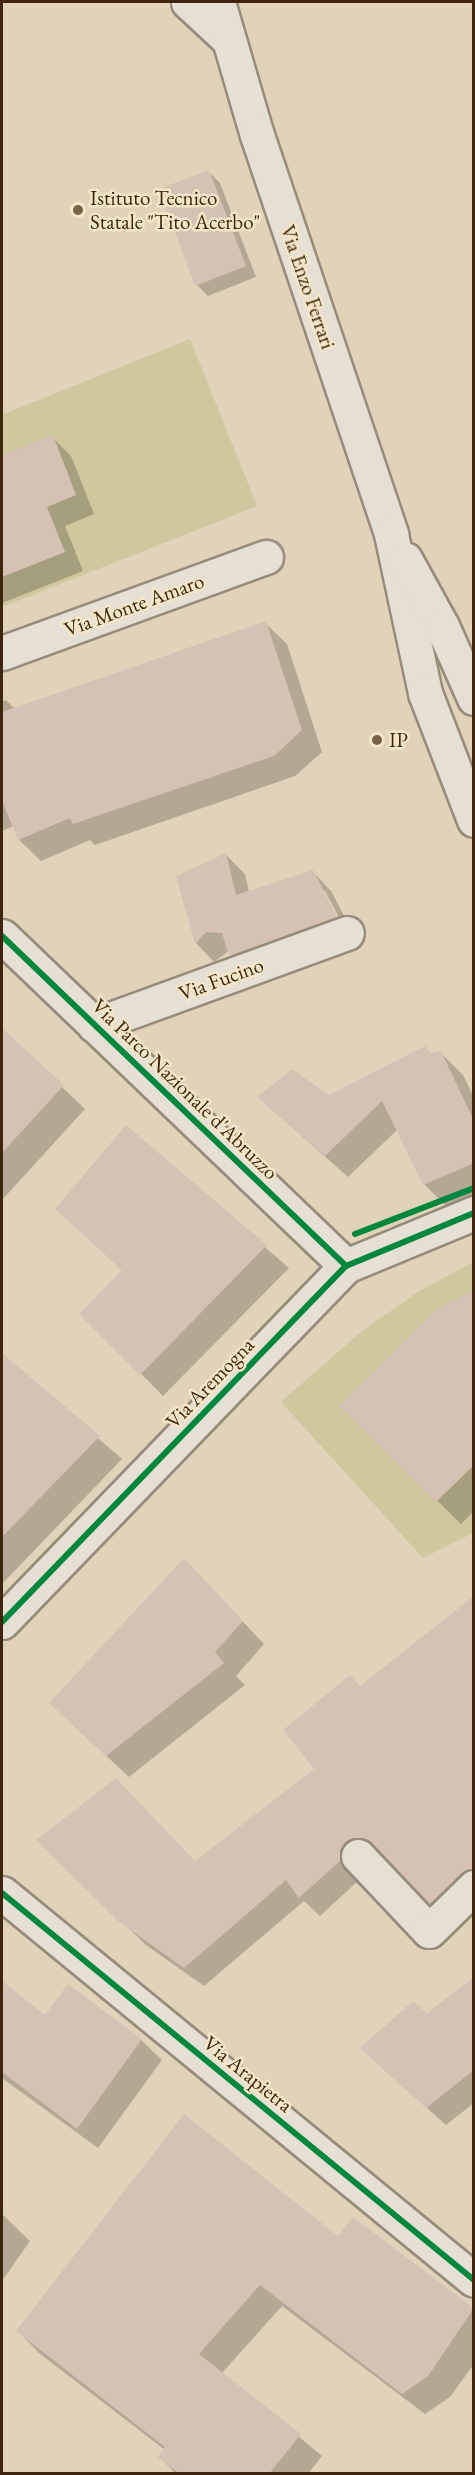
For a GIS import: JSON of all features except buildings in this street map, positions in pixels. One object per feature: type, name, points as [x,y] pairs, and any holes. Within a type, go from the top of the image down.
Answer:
[{"type":"street","name":"Via Enzo Ferrari","points":[[188,2],[228,39]]},
{"type":"street","name":"Via Enzo Ferrari","points":[[218,2],[228,39],[390,534],[425,693],[474,820]]},
{"type":"street","name":"Via Enzo Ferrari","points":[[390,534],[442,626],[474,698]]},
{"type":"street","name":"Via Monte Amaro","points":[[2,653],[266,557]]},
{"type":"street","name":"Via Fucino","points":[[94,1025],[347,933]]},
{"type":"street","name":"Via Parco Nazionale d'Abruzzo","points":[[2,936],[346,1266]]},
{"type":"street","name":"Via Aremogna","points":[[2,1622],[346,1266],[474,1214]]},
{"type":"street","points":[[358,1856],[429,1931],[474,1887]]},
{"type":"street","name":"Via Arapietra","points":[[2,1893],[474,2280]]},
{"type":"shaded area","points":[[190,339],[257,506],[2,607],[2,415]]},
{"type":"shaded area","points":[[473,1262],[473,1533],[423,1558],[281,1402],[361,1332],[418,1292]]},
{"type":"cycle path","points":[[2,936],[346,1266]]},
{"type":"cycle path","points":[[355,1234],[474,1188]]},
{"type":"cycle path","points":[[2,1622],[346,1266],[474,1213]]},
{"type":"cycle path","points":[[2,1893],[474,2280]]},
{"type":"place","name":"Istituto Tecnico Statale \"Tito Acerbo\"","points":[[78,210]]},
{"type":"place","name":"IP","points":[[377,740]]}]
